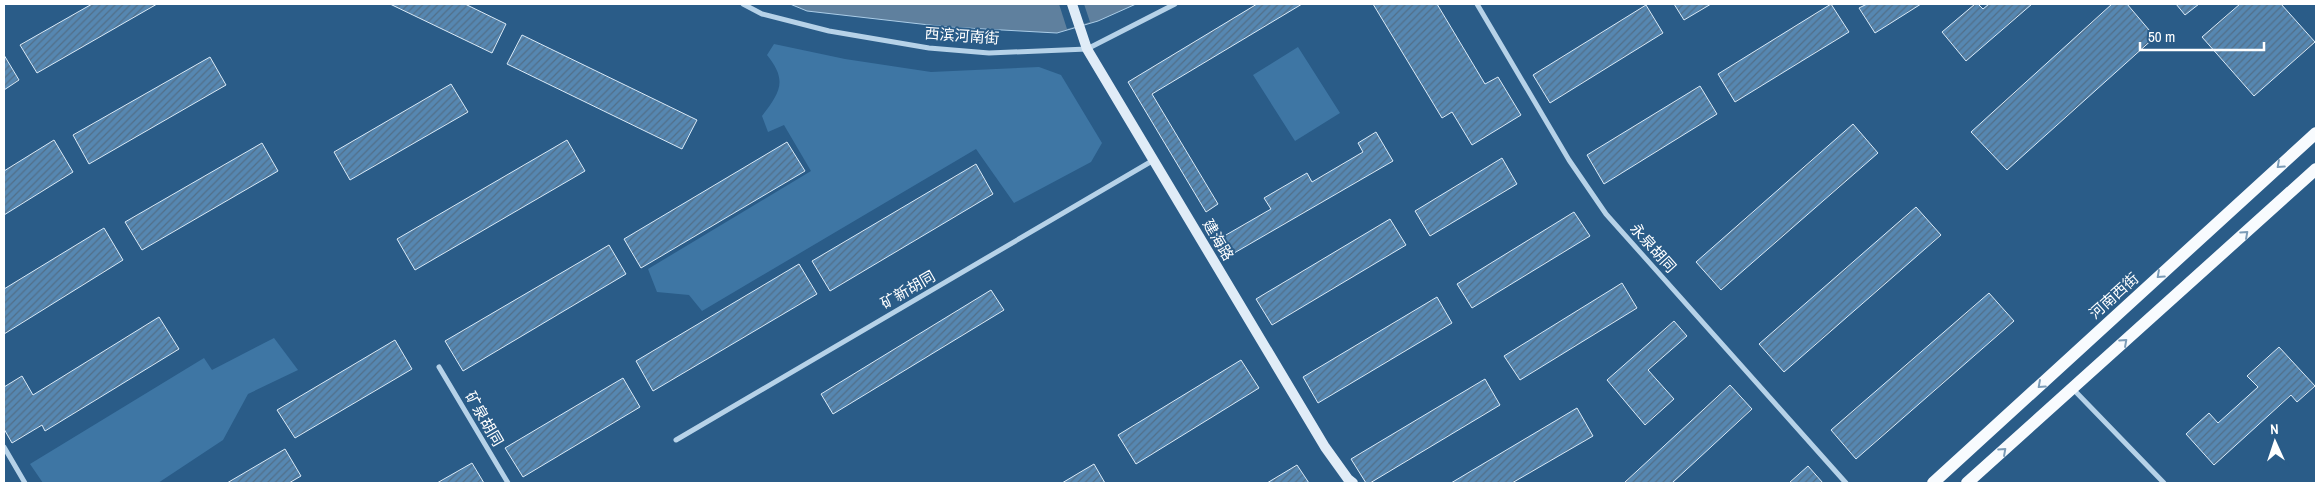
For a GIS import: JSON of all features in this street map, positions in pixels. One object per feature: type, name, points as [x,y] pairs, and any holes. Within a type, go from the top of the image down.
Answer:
[{"type":"main road","name":"河南西街","points":[[1933,483],[2316,132]]},
{"type":"main road","points":[[1967,483],[2316,169]]},
{"type":"street","name":"西滨河南街","points":[[743,4],[762,14],[829,31],[929,48],[989,53],[1087,49],[1175,4]]},
{"type":"street","name":"建海路","points":[[1072,4],[1087,49],[1152,161],[1325,447],[1353,483]]},
{"type":"street","name":"永泉胡同","points":[[1477,4],[1569,160],[1606,214],[1846,483]]},
{"type":"street","name":"矿新胡同","points":[[676,440],[1152,161]]},
{"type":"street","name":"矿泉胡同","points":[[439,368],[508,483]]},
{"type":"street","points":[[2072,388],[2164,483]]},
{"type":"street","points":[[4,446],[25,483]]},
{"type":"shaded area","points":[[790,4],[1136,4],[1098,21],[1057,33],[947,27],[807,11]]},
{"type":"shaded area","points":[[774,44],[845,59],[931,72],[1039,67],[1061,75],[1102,143],[1091,162],[1014,203],[976,149],[702,311],[689,295],[657,292],[648,269],[811,171],[784,125],[768,132],[762,116],[777,93],[779,86],[778,72],[767,55]]},
{"type":"shaded area","points":[[1298,47],[1340,113],[1295,141],[1253,75]]},
{"type":"shaded area","points":[[274,338],[298,370],[248,394],[223,440],[158,483],[43,483],[30,464],[204,358],[212,370]]},
{"type":"pier","points":[[1059,4],[1084,4],[1090,22],[1067,29]]},
{"type":"building","points":[[92,4],[157,4],[37,73],[20,45]]},
{"type":"building","points":[[390,4],[465,4],[506,24],[492,53]]},
{"type":"building","points":[[1257,4],[1302,4],[1152,94],[1218,204],[1206,212],[1128,82]]},
{"type":"building","points":[[1373,4],[1437,4],[1485,84],[1498,77],[1521,115],[1472,145],[1452,112],[1442,118]]},
{"type":"building","points":[[1674,4],[1711,4],[1684,20]]},
{"type":"building","points":[[1831,4],[1849,32],[1735,102],[1718,74]]},
{"type":"building","points":[[1867,4],[1921,4],[1875,33],[1859,8]]},
{"type":"building","points":[[1975,4],[1978,4],[1983,9],[1989,4],[2032,4],[1966,61],[1942,32]]},
{"type":"building","points":[[2112,4],[2127,4],[2155,37],[2007,170],[1971,132]]},
{"type":"building","points":[[2176,4],[2199,4],[2185,15]]},
{"type":"building","points":[[2240,4],[2281,4],[2315,42],[2254,96],[2202,37]]},
{"type":"building","points":[[1646,5],[1663,33],[1550,103],[1533,75]]},
{"type":"building","points":[[522,35],[697,120],[682,149],[507,64]]},
{"type":"building","points":[[4,55],[19,80],[4,90]]},
{"type":"building","points":[[210,57],[226,85],[89,164],[73,135]]},
{"type":"building","points":[[451,84],[468,112],[350,180],[334,152]]},
{"type":"building","points":[[1700,86],[1717,114],[1604,184],[1587,155]]},
{"type":"building","points":[[1853,124],[1878,153],[1721,290],[1696,262]]},
{"type":"building","points":[[1376,132],[1393,161],[1229,256],[1219,239],[1271,209],[1264,198],[1307,173],[1312,182],[1363,152],[1358,143]]},
{"type":"building","points":[[54,140],[73,172],[4,215],[4,171]]},
{"type":"building","points":[[567,140],[585,171],[415,270],[397,239]]},
{"type":"building","points":[[787,142],[805,171],[641,268],[624,239]]},
{"type":"building","points":[[262,143],[278,171],[142,250],[125,222]]},
{"type":"building","points":[[1502,158],[1517,184],[1430,236],[1415,211]]},
{"type":"building","points":[[976,164],[993,194],[830,291],[812,261]]},
{"type":"building","points":[[1916,207],[1941,235],[1784,372],[1759,344]]},
{"type":"building","points":[[1574,212],[1590,236],[1472,308],[1457,284]]},
{"type":"building","points":[[1390,219],[1406,245],[1272,325],[1256,299]]},
{"type":"building","points":[[104,228],[123,260],[4,334],[4,289]]},
{"type":"building","points":[[609,245],[626,274],[463,371],[445,341]]},
{"type":"building","points":[[799,264],[817,294],[653,391],[636,361]]},
{"type":"building","points":[[1622,283],[1637,308],[1520,380],[1504,356]]},
{"type":"building","points":[[991,290],[1004,310],[833,414],[821,394]]},
{"type":"building","points":[[1989,293],[2014,321],[1856,459],[1831,430]]},
{"type":"building","points":[[1437,297],[1452,323],[1318,403],[1303,377]]},
{"type":"building","points":[[159,317],[179,349],[45,431],[42,425],[12,443],[4,429],[4,387],[22,376],[33,395]]},
{"type":"building","points":[[1674,321],[1687,336],[1648,370],[1674,399],[1645,425],[1607,380]]},
{"type":"building","points":[[395,340],[412,369],[295,438],[277,410]]},
{"type":"building","points":[[2279,347],[2315,386],[2297,402],[2291,395],[2214,465],[2186,434],[2209,413],[2218,423],[2258,387],[2247,376]]},
{"type":"building","points":[[1241,360],[1259,388],[1136,464],[1118,435]]},
{"type":"building","points":[[623,378],[640,407],[523,477],[505,448]]},
{"type":"building","points":[[1485,379],[1500,405],[1370,483],[1366,483],[1351,459]]},
{"type":"building","points":[[1730,385],[1752,409],[1672,483],[1624,483]]},
{"type":"building","points":[[1577,408],[1593,436],[1512,483],[1451,483]]},
{"type":"building","points":[[285,449],[301,476],[289,483],[227,483]]},
{"type":"building","points":[[472,463],[484,483],[437,483]]},
{"type":"building","points":[[1094,464],[1105,483],[1062,483]]},
{"type":"building","points":[[1297,465],[1309,483],[1267,483]]},
{"type":"building","points":[[1808,466],[1823,483],[1789,483]]}]
